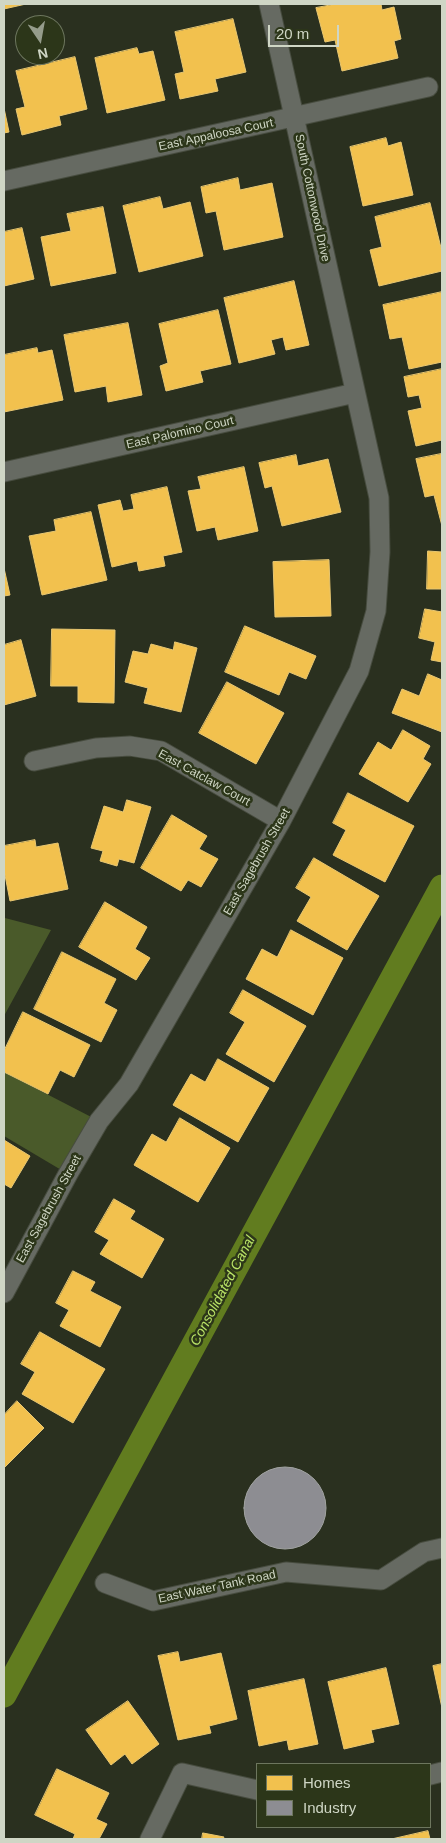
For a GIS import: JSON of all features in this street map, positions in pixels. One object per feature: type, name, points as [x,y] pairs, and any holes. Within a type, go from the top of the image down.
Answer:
[{"type":"street","name":"South Cottonwood Drive","points":[[269,4],[355,393]]},
{"type":"street","name":"East Appaloosa Court","points":[[4,181],[428,87]]},
{"type":"street","name":"East Palomino Court","points":[[4,472],[355,393]]},
{"type":"street","name":"East Sagebrush Street","points":[[4,1293],[68,1174],[99,1121],[129,1084],[281,821],[359,672],[376,611],[380,552],[379,498],[355,393]]},
{"type":"street","name":"East Catclaw Court","points":[[34,761],[96,748],[130,746],[161,751],[281,821]]},
{"type":"street","name":"East Water Tank Road","points":[[105,1583],[153,1601],[286,1572],[382,1580],[424,1552],[442,1548]]},
{"type":"street","points":[[150,1839],[182,1773],[256,1790]]},
{"type":"green space","points":[[4,914],[5,918],[51,930],[4,1016]]},
{"type":"green space","points":[[4,1072],[99,1121],[68,1174],[4,1136]]},
{"type":"building: Homes","points":[[4,4],[26,4],[4,9]]},
{"type":"building: Homes","points":[[336,4],[381,4],[382,10],[394,7],[401,39],[394,41],[398,58],[342,71],[335,40],[325,42],[316,8]]},
{"type":"building: Homes","points":[[233,19],[246,72],[215,79],[218,91],[180,99],[175,74],[184,72],[175,32]]},
{"type":"building: Homes","points":[[137,48],[139,54],[153,51],[165,100],[107,113],[95,58]]},
{"type":"building: Homes","points":[[75,57],[87,109],[59,116],[61,125],[22,135],[16,109],[25,107],[16,71],[41,65],[65,65],[65,59]]},
{"type":"building: Homes","points":[[4,108],[9,132],[4,133]]},
{"type":"building: Homes","points":[[386,138],[388,146],[401,142],[413,195],[363,206],[350,147]]},
{"type":"building: Homes","points":[[238,178],[240,190],[272,183],[283,237],[224,250],[216,211],[206,213],[201,187]]},
{"type":"building: Homes","points":[[160,197],[163,209],[190,202],[203,256],[139,272],[123,206]]},
{"type":"building: Homes","points":[[430,203],[442,252],[442,271],[379,286],[370,250],[382,247],[375,217]]},
{"type":"building: Homes","points":[[103,207],[116,273],[51,286],[41,237],[71,231],[67,214]]},
{"type":"building: Homes","points":[[22,228],[34,279],[4,286],[4,232]]},
{"type":"building: Homes","points":[[294,281],[309,345],[286,350],[283,337],[271,340],[275,354],[239,363],[224,298]]},
{"type":"building: Homes","points":[[442,292],[442,362],[409,369],[402,337],[390,339],[383,305]]},
{"type":"building: Homes","points":[[218,310],[231,364],[200,371],[203,382],[166,391],[160,366],[168,363],[159,324]]},
{"type":"building: Homes","points":[[128,323],[142,395],[108,402],[106,386],[75,392],[64,335]]},
{"type":"building: Homes","points":[[37,348],[38,353],[52,350],[63,400],[4,412],[4,355]]},
{"type":"building: Homes","points":[[442,369],[442,440],[416,446],[408,411],[422,408],[419,395],[408,397],[404,377]]},
{"type":"building: Homes","points":[[441,454],[442,526],[434,495],[425,497],[416,459]]},
{"type":"building: Homes","points":[[296,455],[298,466],[328,459],[341,512],[282,526],[272,486],[265,488],[259,463]]},
{"type":"building: Homes","points":[[244,467],[258,531],[218,540],[215,527],[197,531],[188,491],[201,489],[198,477]]},
{"type":"building: Homes","points":[[167,487],[182,552],[163,556],[165,566],[139,571],[137,561],[112,567],[98,505],[120,500],[123,511],[134,509],[131,495]]},
{"type":"building: Homes","points":[[91,512],[107,580],[42,595],[29,536],[56,531],[54,520]]},
{"type":"building: Homes","points":[[428,551],[442,552],[442,589],[427,589]]},
{"type":"building: Homes","points":[[329,560],[331,616],[275,617],[273,562]]},
{"type":"building: Homes","points":[[4,568],[10,595],[4,596]]},
{"type":"building: Homes","points":[[425,609],[442,612],[442,662],[431,660],[435,642],[419,638]]},
{"type":"building: Homes","points":[[245,626],[316,656],[306,679],[289,672],[279,695],[225,672]]},
{"type":"building: Homes","points":[[52,629],[115,630],[114,703],[78,702],[78,686],[51,686]]},
{"type":"building: Homes","points":[[21,640],[36,696],[4,705],[4,645]]},
{"type":"building: Homes","points":[[175,642],[197,648],[181,712],[144,703],[148,688],[125,682],[133,651],[148,654],[151,644],[173,650]]},
{"type":"building: Homes","points":[[428,674],[442,680],[442,732],[392,713],[402,689],[419,696]]},
{"type":"building: Homes","points":[[227,682],[284,713],[256,764],[199,733]]},
{"type":"building: Homes","points":[[403,730],[430,746],[423,759],[431,764],[408,802],[359,774],[378,742],[391,750]]},
{"type":"building: Homes","points":[[348,793],[414,826],[385,882],[333,855],[346,830],[333,823]]},
{"type":"building: Homes","points":[[127,800],[151,807],[134,863],[119,859],[117,866],[100,861],[103,851],[91,848],[104,806],[123,812]]},
{"type":"building: Homes","points":[[172,815],[207,836],[199,849],[218,859],[201,887],[188,880],[181,891],[141,868]]},
{"type":"building: Homes","points":[[35,840],[36,847],[58,843],[68,889],[10,901],[4,870],[4,846]]},
{"type":"building: Homes","points":[[314,858],[379,896],[347,950],[297,921],[311,897],[296,888]]},
{"type":"building: Homes","points":[[105,902],[147,927],[135,949],[150,958],[136,980],[79,947]]},
{"type":"building: Homes","points":[[291,930],[343,958],[313,1015],[246,979],[262,949],[277,957]]},
{"type":"building: Homes","points":[[62,952],[116,979],[104,1003],[117,1010],[101,1042],[34,1009]]},
{"type":"building: Homes","points":[[243,990],[306,1026],[274,1082],[226,1054],[245,1022],[230,1013]]},
{"type":"building: Homes","points":[[23,1012],[90,1045],[74,1077],[60,1070],[48,1094],[4,1072],[4,1051]]},
{"type":"building: Homes","points":[[218,1059],[269,1088],[238,1142],[173,1105],[191,1074],[205,1082]]},
{"type":"building: Homes","points":[[180,1118],[230,1148],[198,1202],[134,1165],[152,1134],[166,1142]]},
{"type":"building: Homes","points":[[4,1140],[30,1156],[11,1188],[4,1184]]},
{"type":"building: Homes","points":[[114,1199],[135,1211],[130,1219],[164,1239],[142,1278],[100,1254],[109,1240],[95,1232]]},
{"type":"building: Homes","points":[[73,1271],[95,1282],[90,1291],[121,1307],[100,1347],[60,1326],[69,1310],[56,1303]]},
{"type":"building: Homes","points":[[40,1332],[105,1369],[73,1423],[22,1394],[35,1372],[21,1364]]},
{"type":"building: Homes","points":[[17,1401],[44,1428],[4,1468],[4,1415]]},
{"type":"building: Homes","points":[[178,1652],[180,1662],[221,1653],[237,1719],[209,1726],[211,1733],[178,1740],[158,1656]]},
{"type":"building: Homes","points":[[442,1664],[442,1708],[433,1666]]},
{"type":"building: Homes","points":[[386,1668],[399,1724],[371,1730],[374,1742],[344,1749],[328,1682]]},
{"type":"building: Homes","points":[[304,1679],[318,1744],[289,1750],[287,1740],[259,1746],[248,1691]]},
{"type":"building: Homes","points":[[128,1701],[159,1744],[132,1764],[125,1754],[111,1765],[86,1730]]},
{"type":"building: Homes","points":[[57,1769],[109,1793],[96,1819],[107,1824],[99,1839],[73,1839],[75,1834],[35,1815]]},
{"type":"building: Homes","points":[[428,1831],[430,1839],[392,1839]]},
{"type":"building: Homes","points":[[203,1833],[224,1837],[223,1839],[202,1839]]},
{"type":"building: Industry","points":[[277,1467],[293,1467],[308,1474],[319,1485],[326,1500],[323,1524],[314,1537],[293,1549],[277,1549],[262,1542],[251,1531],[244,1516],[244,1500],[251,1485],[262,1474]]},
{"type":"waterway","name":"Consolidated Canal","points":[[4,1695],[442,887]]}]
